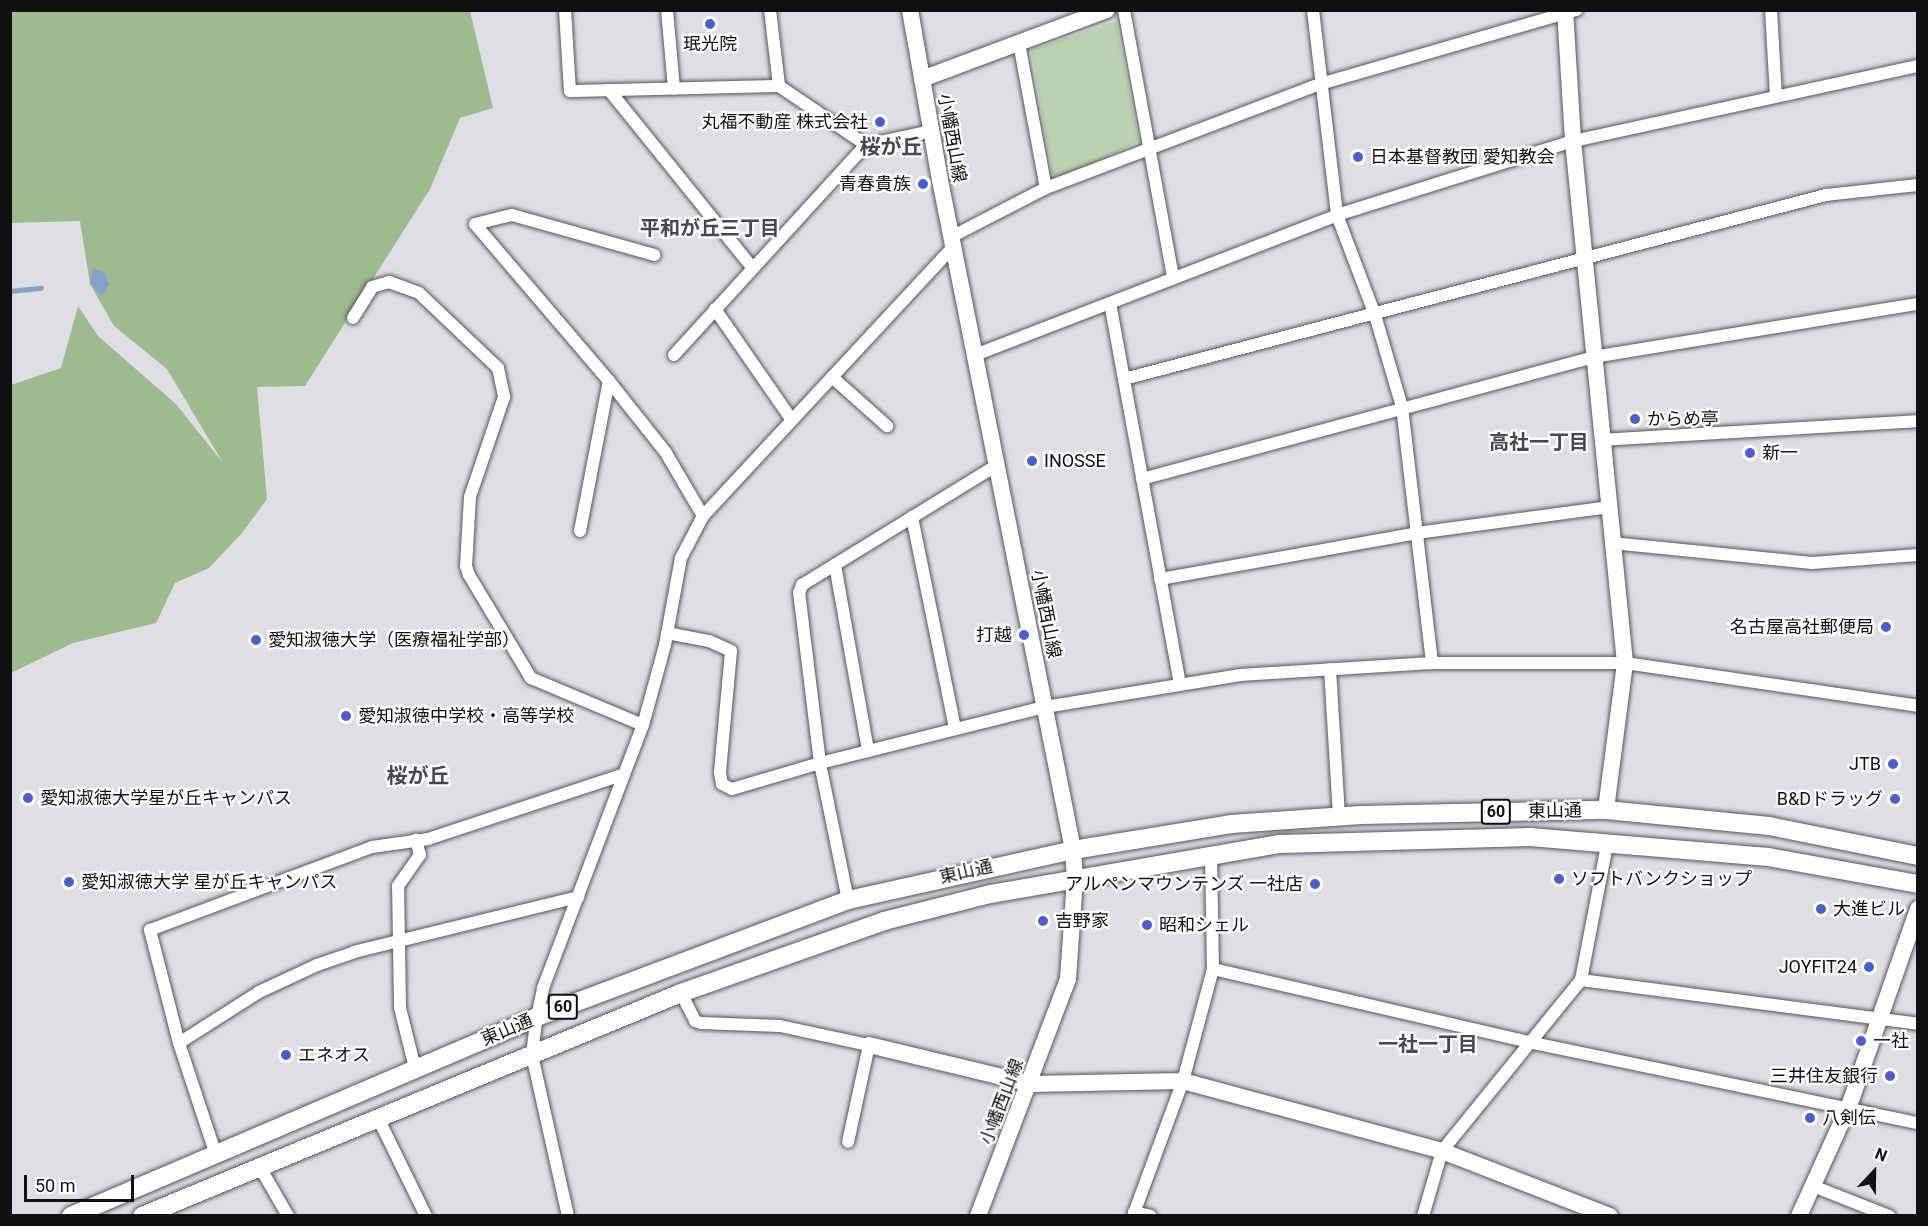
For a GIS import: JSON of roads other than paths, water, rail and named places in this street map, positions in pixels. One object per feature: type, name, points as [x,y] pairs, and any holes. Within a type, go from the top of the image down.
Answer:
[{"type":"main road","name":"東山通","points":[[71,1215],[537,1017],[848,900],[1073,850],[1231,824],[1339,817],[1606,810],[1769,826],[1917,856]]},
{"type":"main road","name":"東山通","points":[[145,1215],[261,1169],[681,993],[884,921],[990,894],[1280,844],[1530,837],[1768,857],[1917,884]]},
{"type":"street","points":[[565,10],[570,91],[779,86],[866,145]]},
{"type":"street","points":[[667,10],[674,89]]},
{"type":"street","points":[[770,10],[779,86]]},
{"type":"street","name":"小幡西山線","points":[[910,10],[952,242],[1073,850],[1075,879],[1068,979],[1031,1084],[978,1215]]},
{"type":"street","points":[[922,79],[1107,10]]},
{"type":"street","points":[[1124,10],[1173,278]]},
{"type":"street","points":[[1313,10],[1337,215],[1375,315],[1402,407],[1432,663]]},
{"type":"street","points":[[1771,10],[1776,96]]},
{"type":"street","points":[[568,1215],[532,1054],[537,1017],[543,988],[643,725],[667,633],[681,558],[703,516],[832,377],[952,242],[1046,188],[1149,148],[1320,84],[1569,11],[1573,141],[1625,663],[1606,810]]},
{"type":"street","points":[[1019,43],[1046,188]]},
{"type":"street","points":[[975,355],[1337,215],[1573,141],[1917,66]]},
{"type":"street","points":[[609,90],[752,267]]},
{"type":"street","points":[[674,355],[752,267],[866,145],[931,131]]},
{"type":"street","points":[[1124,380],[1375,315],[1586,256],[1826,195],[1917,185]]},
{"type":"street","points":[[654,255],[512,215],[475,224],[609,381],[666,453],[703,516]]},
{"type":"street","points":[[354,318],[372,287],[389,282],[418,293],[498,368],[504,397],[470,497],[466,566],[469,575],[531,678],[643,725]]},
{"type":"street","points":[[1110,303],[1180,685]]},
{"type":"street","points":[[1142,480],[1402,407],[1593,357],[1917,304]]},
{"type":"street","points":[[715,309],[792,420]]},
{"type":"street","points":[[832,377],[888,426]]},
{"type":"street","points":[[580,531],[609,381]]},
{"type":"street","points":[[1602,440],[1917,421]]},
{"type":"street","points":[[848,900],[820,763],[799,593],[802,585],[997,465]]},
{"type":"street","points":[[1160,579],[1417,533],[1609,507]]},
{"type":"street","points":[[912,517],[955,729]]},
{"type":"street","points":[[1612,543],[1812,563],[1917,555]]},
{"type":"street","points":[[835,565],[868,751]]},
{"type":"street","points":[[667,633],[709,641],[731,651],[722,784],[732,789],[742,789],[820,763],[1045,706],[1240,675],[1432,663],[1625,663],[1917,706]]},
{"type":"street","points":[[1330,669],[1339,817]]},
{"type":"street","points":[[216,1155],[179,1043],[150,930],[372,847],[416,840],[624,774]]},
{"type":"street","points":[[416,840],[420,855],[398,886],[400,1008],[416,1068]]},
{"type":"street","points":[[1423,1215],[1442,1151],[1581,980],[1607,845]]},
{"type":"street","points":[[1150,1215],[1134,1214],[1183,1081],[1213,969],[1210,855]]},
{"type":"street","points":[[179,1043],[259,992],[316,965],[578,897]]},
{"type":"street","points":[[1799,1215],[1850,1106],[1917,909]]},
{"type":"street","points":[[1213,969],[1529,1042],[1850,1106],[1917,1123]]},
{"type":"street","points":[[1581,980],[1917,1024]]},
{"type":"street","points":[[681,993],[695,1021],[701,1023],[780,1026],[1031,1084],[1183,1081],[1442,1151],[1610,1215]]},
{"type":"street","points":[[848,1142],[869,1045]]},
{"type":"street","points":[[379,1120],[426,1215]]},
{"type":"street","points":[[261,1169],[288,1215]]},
{"type":"street","points":[[1813,1186],[1889,1215]]},
{"type":"water","points":[[93,268],[105,273],[109,285],[102,296],[90,284]]},
{"type":"waterway","points":[[10,291],[41,288]]},
{"type":"place","name":"珉光院","points":[[710,24]]},
{"type":"place","name":"丸福不動産 株式会社","points":[[880,122]]},
{"type":"place","name":"日本基督教団 愛知教会","points":[[1358,157]]},
{"type":"place","name":"青春貴族","points":[[923,184]]},
{"type":"place","name":"からめ亭","points":[[1635,419]]},
{"type":"place","name":"新一","points":[[1750,453]]},
{"type":"place","name":"INOSSE","points":[[1032,461]]},
{"type":"place","name":"名古屋高社郵便局","points":[[1886,627]]},
{"type":"place","name":"打越","points":[[1024,635]]},
{"type":"place","name":"愛知淑徳大学（医療福祉学部）","points":[[256,640]]},
{"type":"place","name":"愛知淑徳中学校・高等学校","points":[[346,716]]},
{"type":"place","name":"JTB","points":[[1893,764]]},
{"type":"place","name":"愛知淑徳大学星が丘キャンパス","points":[[28,798]]},
{"type":"place","name":"B&Dドラッグ","points":[[1895,799]]},
{"type":"place","name":"ソフトバンクショップ","points":[[1559,879]]},
{"type":"place","name":"愛知淑徳大学 星が丘キャンパス","points":[[69,882]]},
{"type":"place","name":"アルペンマウンテンズ 一社店","points":[[1315,884]]},
{"type":"place","name":"大進ビル","points":[[1821,909]]},
{"type":"place","name":"吉野家","points":[[1043,921]]},
{"type":"place","name":"昭和シェル","points":[[1147,925]]},
{"type":"place","name":"JOYFIT24","points":[[1869,967]]},
{"type":"place","name":"一社","points":[[1861,1041]]},
{"type":"place","name":"エネオス","points":[[286,1055]]},
{"type":"place","name":"三井住友銀行","points":[[1890,1076]]},
{"type":"place","name":"八剣伝","points":[[1810,1118]]},
{"type":"district","name":"桜が丘","points":[[891,147]]},
{"type":"district","name":"平和が丘三丁目","points":[[710,228]]},
{"type":"district","name":"高社一丁目","points":[[1539,442]]},
{"type":"district","name":"桜が丘","points":[[418,776]]},
{"type":"district","name":"一社一丁目","points":[[1428,1044]]}]
